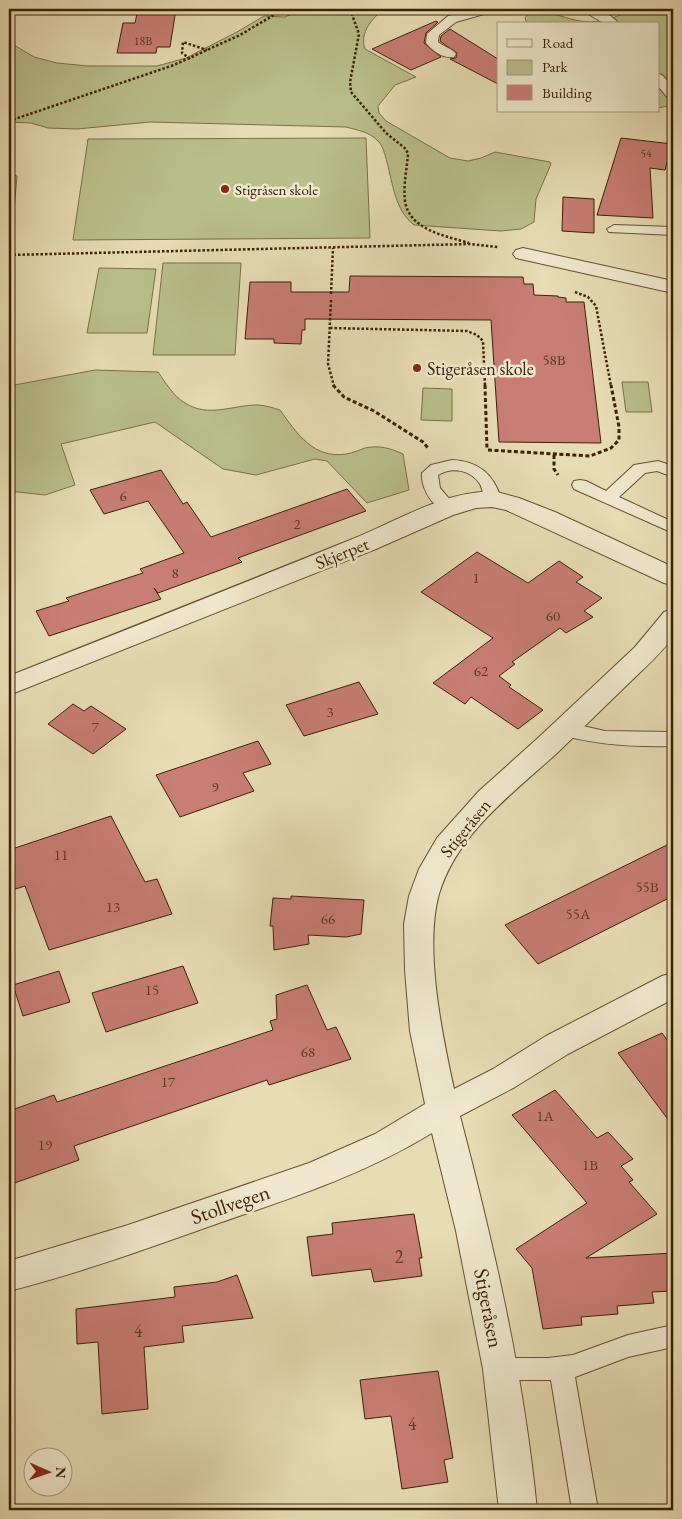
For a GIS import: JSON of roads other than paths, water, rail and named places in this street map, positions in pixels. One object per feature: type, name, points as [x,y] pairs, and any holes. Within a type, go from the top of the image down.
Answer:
[{"type":"street","points":[[523,254],[673,287]]},
{"type":"street","points":[[494,499],[539,515],[673,577]]},
{"type":"street","name":"Skjerpet","points":[[9,686],[367,543],[449,508],[494,499]]},
{"type":"street","name":"Stigeråsen","points":[[518,1510],[501,1369],[473,1231],[442,1110],[426,1030],[418,924],[424,896],[433,869],[447,846],[465,824],[489,798],[565,729],[644,653],[673,618]]},
{"type":"street","points":[[442,1110],[504,1078],[557,1045],[673,985]]},
{"type":"street","name":"Stollvegen","points":[[9,1276],[128,1240],[318,1174],[386,1144],[442,1110]]},
{"type":"lane","points":[[450,54],[440,50],[432,43],[433,34],[439,27],[452,19],[487,9]]},
{"type":"lane","points":[[586,9],[600,14],[610,22]]},
{"type":"lane","points":[[660,80],[673,96]]},
{"type":"lane","points":[[614,229],[673,231]]},
{"type":"lane","points":[[449,508],[430,487],[428,480],[430,473],[441,463],[463,466],[480,474],[487,482],[494,499]]},
{"type":"lane","points":[[608,498],[640,469],[658,466],[673,472]]},
{"type":"lane","points":[[580,485],[673,528]]},
{"type":"lane","points":[[565,729],[585,736],[602,738],[673,739]]},
{"type":"lane","points":[[501,1369],[548,1369],[573,1366],[628,1346],[673,1336]]},
{"type":"lane","points":[[561,1367],[585,1510]]},
{"type":"place","name":"Stigråsen skole","points":[[225,189]]},
{"type":"place","name":"Stigeråsen skole","points":[[417,368]]}]
